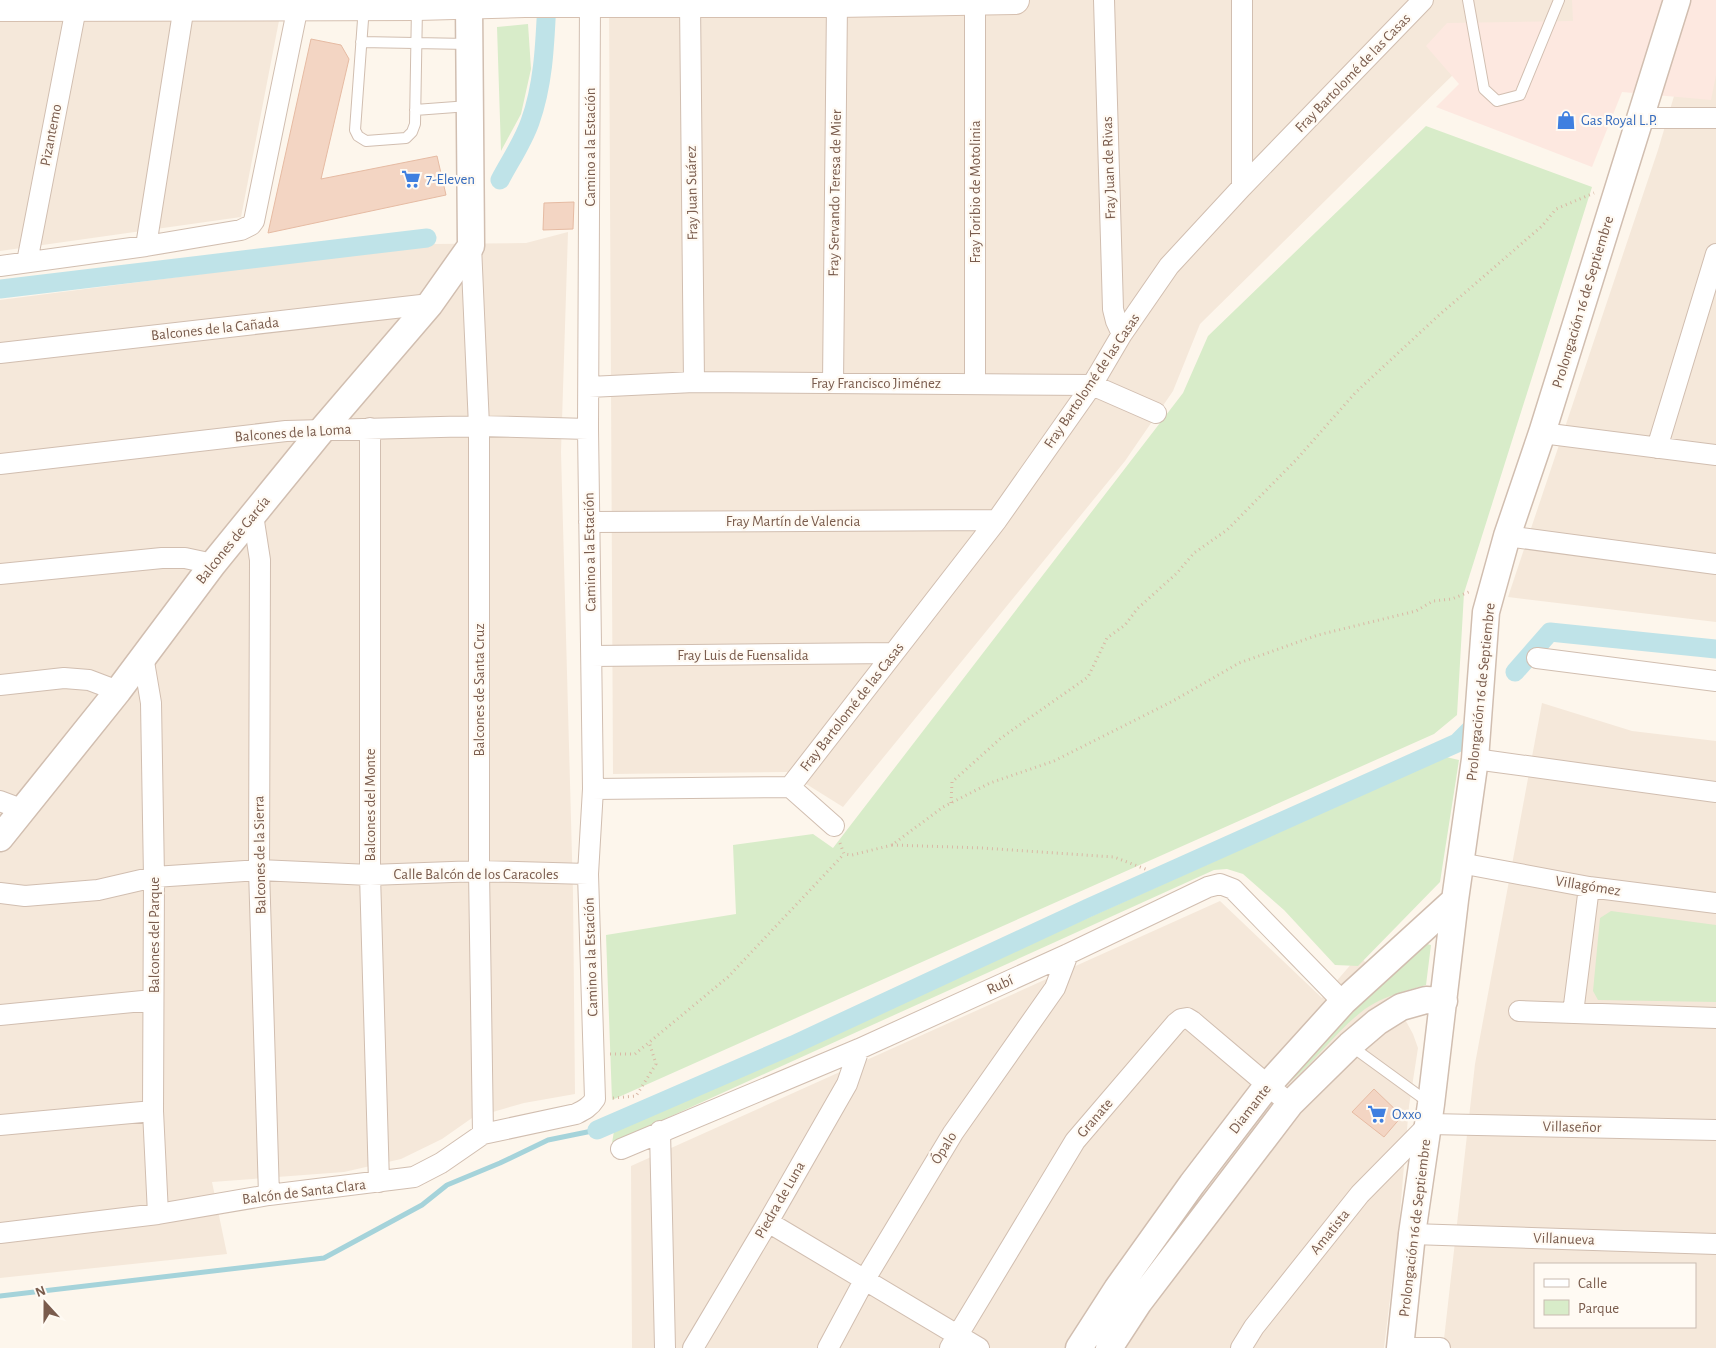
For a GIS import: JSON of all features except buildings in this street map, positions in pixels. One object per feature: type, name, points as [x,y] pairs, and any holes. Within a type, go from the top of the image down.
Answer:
[{"type":"main road","points":[[0,7],[76,8],[364,6],[417,3],[469,5],[585,2],[1015,0]]},
{"type":"street","name":"Fray Juan de Rivas","points":[[1104,0],[1113,308],[1122,334]]},
{"type":"street","points":[[1242,0],[1242,187]]},
{"type":"street","name":"Fray Bartolomé de las Casas","points":[[790,788],[997,520],[1092,384],[1122,334],[1169,266],[1242,187],[1424,0]]},
{"type":"street","name":"Prolongación 16 de Septiembre","points":[[1399,1348],[1412,1234],[1430,1114],[1455,900],[1475,760],[1486,612],[1507,536],[1542,433],[1677,0]]},
{"type":"street","name":"Fray Servando Teresa de Mier","points":[[833,383],[837,1]]},
{"type":"street","name":"Fray Toribio de Motolinia","points":[[975,1],[975,384]]},
{"type":"street","name":"Camino a la Estación","points":[[585,2],[593,789],[588,874],[594,1055],[593,1101]]},
{"type":"street","name":"Fray Juan Suárez","points":[[690,3],[694,382]]},
{"type":"street","points":[[469,5],[471,246]]},
{"type":"street","points":[[146,246],[184,6]]},
{"type":"street","points":[[0,266],[146,246],[246,228],[254,221],[298,6]]},
{"type":"street","name":"Pizantemo","points":[[27,262],[76,8]]},
{"type":"street","points":[[1640,118],[1716,118]]},
{"type":"street","name":"Balcones de García","points":[[0,838],[118,691],[213,564],[322,430],[430,304],[471,246]]},
{"type":"street","name":"Balcones de Santa Cruz","points":[[471,246],[479,426],[480,871],[483,1134]]},
{"type":"street","points":[[1657,448],[1716,254]]},
{"type":"street","name":"Balcones de la Cañada","points":[[0,353],[430,304]]},
{"type":"street","name":"Fray Francisco Jiménez","points":[[589,387],[694,382],[1092,384],[1156,413]]},
{"type":"street","name":"Balcones de la Loma","points":[[0,464],[286,431],[479,426],[588,429]]},
{"type":"street","name":"Balcones del Monte","points":[[370,428],[370,875],[379,1182]]},
{"type":"street","points":[[1542,433],[1716,455]]},
{"type":"street","name":"Balcones de la Sierra","points":[[253,515],[260,560],[259,870],[269,1195]]},
{"type":"street","name":"Fray Martín de Valencia","points":[[589,522],[997,520]]},
{"type":"street","points":[[1507,536],[1716,564]]},
{"type":"street","points":[[0,574],[162,558],[185,558],[213,564]]},
{"type":"street","name":"Fray Luis de Fuensalida","points":[[592,656],[893,653]]},
{"type":"street","name":"Balcones del Parque","points":[[143,656],[151,703],[154,877],[153,1111],[158,1214]]},
{"type":"street","points":[[1537,658],[1716,681]]},
{"type":"street","points":[[0,685],[64,678],[89,680],[118,691]]},
{"type":"street","points":[[1475,760],[1716,792]]},
{"type":"street","points":[[593,789],[790,788],[834,826]]},
{"type":"street","points":[[0,801],[24,810]]},
{"type":"street","name":"Villagómez","points":[[1460,863],[1589,887],[1716,903]]},
{"type":"street","name":"Calle Balcón de los Caracoles","points":[[0,893],[25,896],[98,890],[154,877],[259,870],[370,875],[480,871],[588,874]]},
{"type":"street","name":"Rubí","points":[[620,1149],[858,1049],[1068,954],[1208,887],[1220,884],[1233,889],[1343,1002]]},
{"type":"street","points":[[1573,1012],[1589,887]]},
{"type":"street","name":"Diamante","points":[[1079,1348],[1117,1288],[1192,1184],[1267,1086],[1343,1002],[1455,900]]},
{"type":"street","name":"Ópalo","points":[[828,1348],[865,1279],[953,1133],[1055,988],[1068,954]]},
{"type":"street","points":[[0,1015],[153,1000]]},
{"type":"street","name":"Diamante","points":[[1109,1348],[1139,1302],[1290,1104],[1350,1045],[1377,1022],[1401,1007],[1426,1000],[1444,1000]]},
{"type":"street","points":[[1519,1011],[1716,1018]]},
{"type":"street","name":"Granate","points":[[954,1341],[1075,1142],[1181,1019],[1187,1018],[1290,1104]]},
{"type":"street","name":"Piedra de Luna","points":[[693,1348],[847,1084],[858,1049]]},
{"type":"street","name":"Balcón de Santa Clara","points":[[0,1233],[158,1214],[269,1195],[414,1178],[441,1163],[483,1134],[576,1114],[586,1109],[593,1101]]},
{"type":"street","points":[[0,1125],[153,1111]]},
{"type":"street","name":"Villaseñor","points":[[1430,1114],[1716,1130]]},
{"type":"street","name":"Amatista","points":[[1241,1348],[1254,1327],[1360,1194],[1430,1114]]},
{"type":"street","points":[[660,1131],[665,1348]]},
{"type":"street","points":[[768,1222],[865,1279],[954,1341],[979,1348]]},
{"type":"street","name":"Villanueva","points":[[1412,1234],[1716,1244]]},
{"type":"street","points":[[1399,1348],[1440,1348]]},
{"type":"lane","points":[[1468,0],[1484,89],[1497,101],[1520,95],[1559,0]]},
{"type":"lane","points":[[364,6],[355,130],[358,136],[366,142],[406,138],[412,132],[415,110],[417,3]]},
{"type":"lane","points":[[362,42],[469,44]]},
{"type":"lane","points":[[415,110],[470,106]]},
{"type":"lane","points":[[1350,1045],[1430,1114]]},
{"type":"path","points":[[951,803],[952,782],[1001,738],[1088,677],[1107,638],[1125,625],[1137,609],[1177,573],[1194,553],[1227,530],[1296,460],[1362,386],[1438,316],[1542,226],[1556,209],[1599,191],[1619,186]]},
{"type":"path","points":[[892,845],[951,803],[990,783],[1054,761],[1173,701],[1239,663],[1318,635],[1416,611],[1433,601],[1452,599],[1494,581]]},
{"type":"path","points":[[834,826],[844,854]]},
{"type":"path","points":[[844,854],[852,855],[892,845],[982,848],[1114,857],[1148,870]]},
{"type":"path","points":[[594,1055],[635,1054],[728,977],[844,854]]},
{"type":"path","points":[[593,1101],[636,1096],[656,1064],[649,1042]]},
{"type":"shaded area","points":[[0,0],[283,0],[241,217],[0,251]]},
{"type":"shaded area","points":[[609,0],[1663,0],[1463,65],[1200,324],[1173,391],[1125,461],[843,807],[787,772],[613,774]]},
{"type":"shaded area","points":[[1572,0],[1716,0],[1716,75],[1711,100],[1622,92],[1592,167],[1436,107],[1459,84],[1426,46],[1447,23],[1573,21]]},
{"type":"shaded area","points":[[1716,0],[1716,622],[1508,597],[1658,150],[1696,22]]},
{"type":"shaded area","points":[[568,232],[561,452],[573,893],[575,1094],[524,1103],[472,1118],[442,1139],[401,1159],[344,1172],[212,1182],[227,1254],[0,1278],[0,300],[434,244],[526,243]]},
{"type":"shaded area","points":[[1542,703],[1632,731],[1716,741],[1716,1348],[1443,1348],[1475,1064]]},
{"type":"shaded area","points":[[1220,901],[1322,998],[1359,955],[1389,990],[1413,1034],[1418,1048],[1409,1106],[1399,1225],[1384,1348],[632,1348],[631,1166]]},
{"type":"green space","points":[[528,24],[531,69],[521,114],[501,151],[497,27]]},
{"type":"green space","points":[[1426,126],[1592,187],[1464,593],[1457,715],[1434,734],[612,1100],[606,935],[736,914],[733,845],[813,834],[833,848],[1183,393],[1208,336]]},
{"type":"green space","points":[[1446,757],[1459,760],[1440,882],[1358,966],[1335,965],[1284,910],[1243,874],[1227,869],[1214,870],[612,1143],[614,1131]]},
{"type":"green space","points":[[1611,911],[1716,925],[1716,1002],[1598,1000],[1593,991],[1600,918]]},
{"type":"green space","points":[[1419,942],[1431,945],[1426,985],[1387,997],[1372,1004],[1345,1026],[1290,1082],[1286,1078]]},
{"type":"waterway","points":[[500,180],[524,137],[535,107],[543,62],[547,0]]},
{"type":"waterway","points":[[0,289],[427,238]]},
{"type":"waterway","points":[[1515,672],[1550,632],[1716,649]]},
{"type":"waterway","points":[[597,1130],[793,1045],[1088,908],[1457,743],[1470,730]]},
{"type":"waterway","points":[[0,1296],[324,1258],[422,1205],[447,1185],[548,1140],[597,1130]]},
{"type":"place","name":"Gas Royal L.P.","points":[[1566,120]]},
{"type":"place","name":"7-Eleven","points":[[411,179]]},
{"type":"place","name":"Oxxo","points":[[1377,1114]]}]
